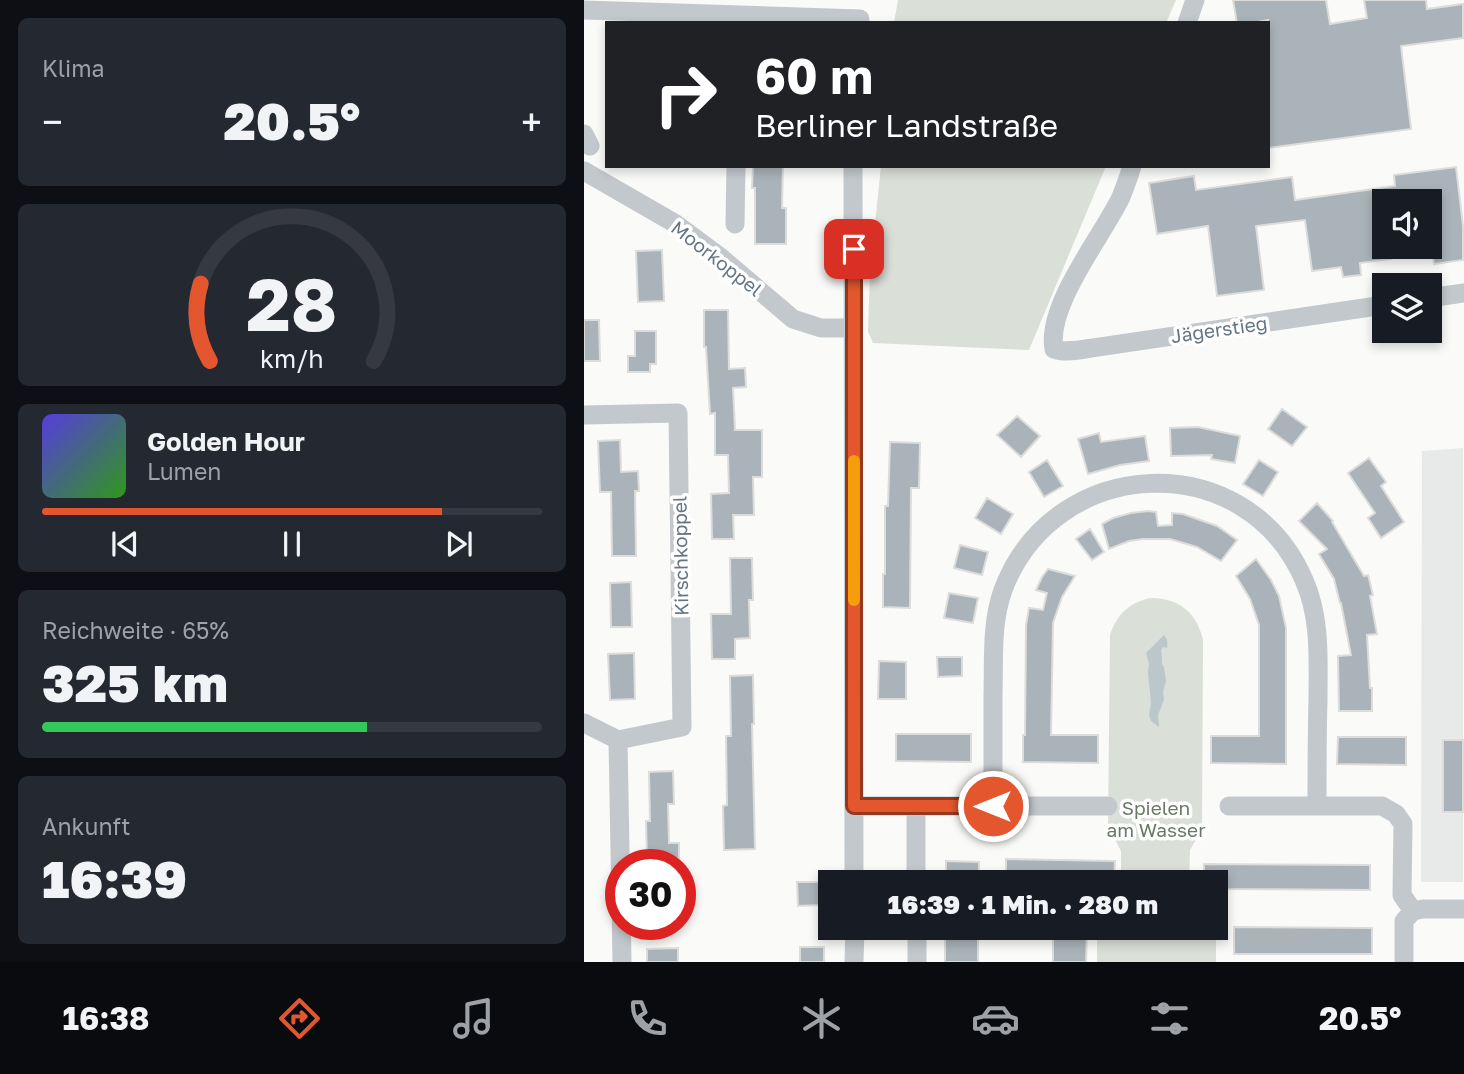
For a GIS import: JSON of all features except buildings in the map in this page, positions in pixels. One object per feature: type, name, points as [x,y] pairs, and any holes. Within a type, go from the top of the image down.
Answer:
[{"type":"street","points":[[1188,21],[1195,0]]},
{"type":"street","points":[[584,10],[861,14]]},
{"type":"street","points":[[735,224],[736,168]]},
{"type":"street","points":[[853,168],[854,870]]},
{"type":"street","name":"Jägerstieg","points":[[1131,168],[1121,198],[1062,301],[1053,327],[1054,349],[1080,349],[1372,307]]},
{"type":"street","name":"Moorkoppel","points":[[584,172],[676,224],[719,256],[793,319],[821,328],[854,328]]},
{"type":"street","points":[[1442,296],[1464,293]]},
{"type":"street","name":"Kirschkoppel","points":[[584,415],[678,413],[681,727],[618,740]]},
{"type":"street","points":[[993,806],[995,627],[1008,578],[1025,548],[1061,513],[1107,490],[1157,482],[1191,486],[1223,497],[1252,514],[1277,537],[1304,580],[1313,604],[1317,629],[1317,806]]},
{"type":"street","points":[[584,723],[618,740],[622,962]]},
{"type":"street","points":[[854,806],[1108,806]]},
{"type":"street","points":[[916,806],[916,870]]},
{"type":"street","points":[[1229,806],[1383,806],[1396,814],[1403,824],[1402,895],[1413,911]]},
{"type":"street","points":[[1404,962],[1404,921],[1413,911],[1464,909]]},
{"type":"street","points":[[855,940],[855,962]]},
{"type":"street","points":[[917,940],[917,962]]},
{"type":"shaded area","points":[[1463,448],[1463,882],[1421,882],[1422,451]]},
{"type":"shaded area","points":[[1164,635],[1167,648],[1163,647],[1161,650],[1166,681],[1164,700],[1158,715],[1159,727],[1151,721],[1149,715],[1151,703],[1146,653]]},
{"type":"green space","points":[[898,0],[1176,0],[1167,21],[894,21]]},
{"type":"green space","points":[[881,168],[1105,168],[1029,350],[873,343],[868,332],[870,272]]},
{"type":"green space","name":"Spielen am Wasser","points":[[1151,598],[1178,604],[1196,622],[1203,640],[1202,829],[1190,850],[1189,870],[1121,870],[1121,851],[1108,826],[1110,635],[1125,610]]},
{"type":"green space","points":[[1097,940],[1216,940],[1216,962],[1097,962]]},
{"type":"slow traffic","points":[[854,461],[854,600]]},
{"type":"route","points":[[854,249],[854,806],[993,806]]}]
